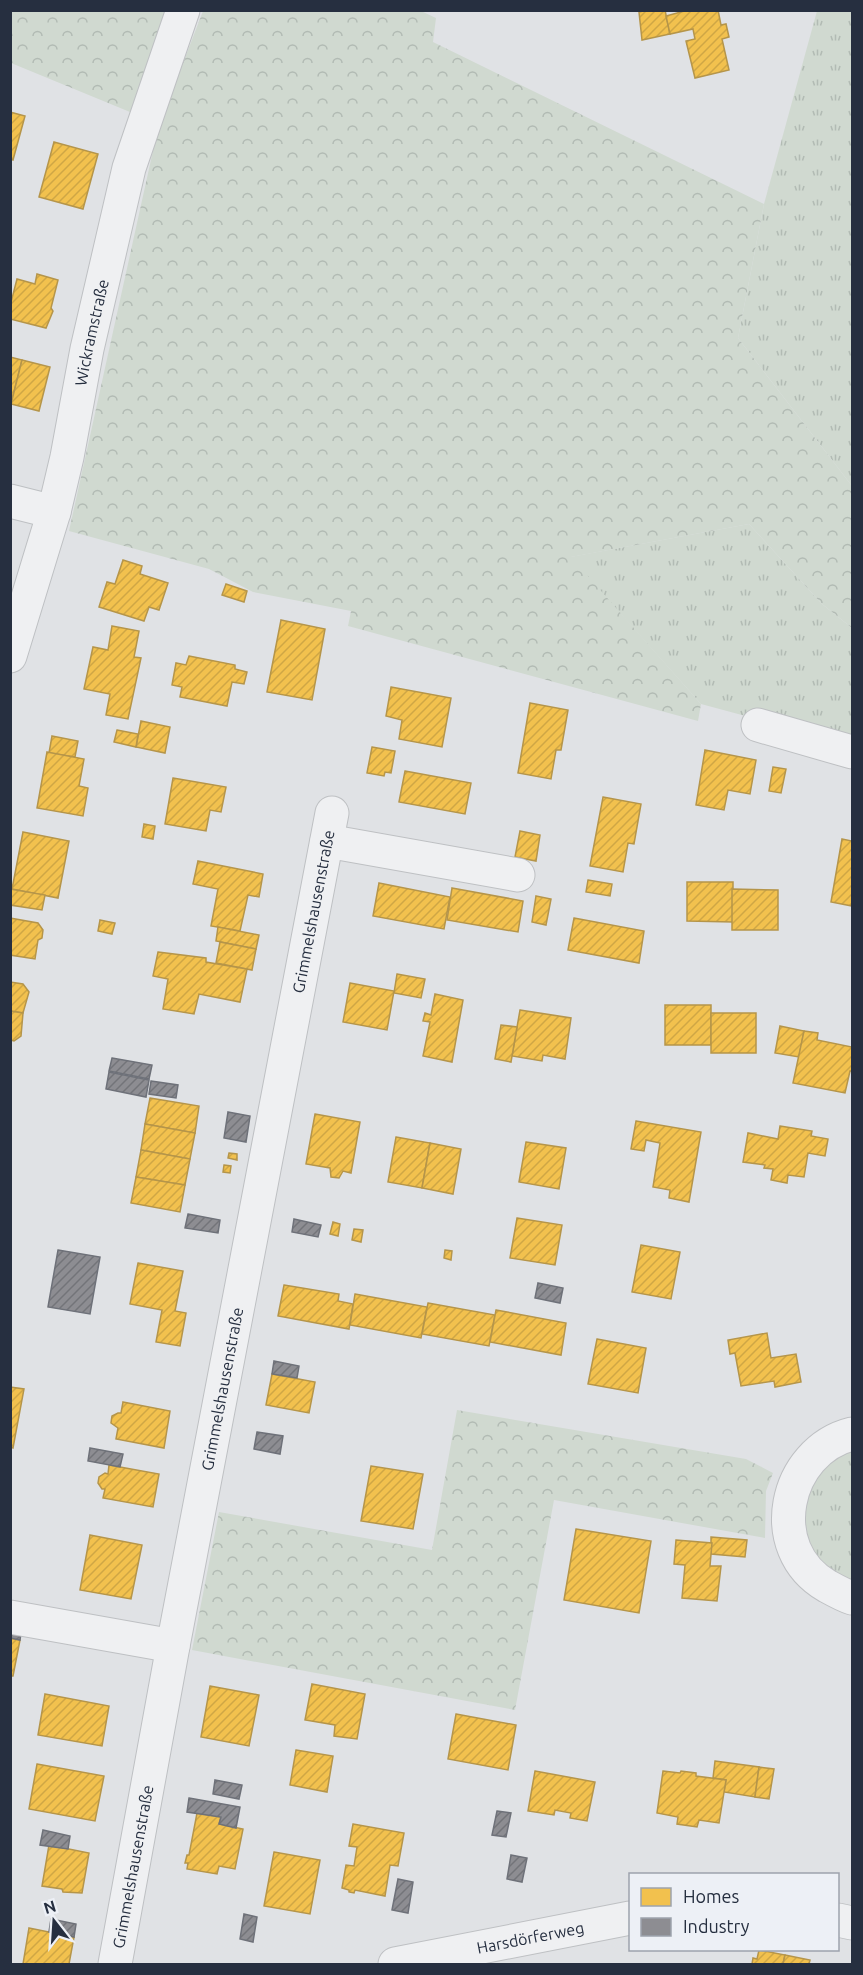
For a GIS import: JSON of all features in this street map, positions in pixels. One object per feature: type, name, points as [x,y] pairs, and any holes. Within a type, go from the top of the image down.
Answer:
[{"type":"street","name":"Wickramstraße","points":[[10,656],[54,512],[67,457],[87,349],[129,168],[183,10]]},
{"type":"street","points":[[10,501],[54,512]]},
{"type":"street","points":[[758,725],[852,752]]},
{"type":"street","name":"Grimmelshausenstraße","points":[[115,1965],[173,1646],[329,827],[518,875]]},
{"type":"street","points":[[852,1434],[841,1437],[815,1453],[796,1479],[789,1508],[789,1536],[800,1561],[817,1580],[844,1596],[852,1598]]},
{"type":"street","points":[[10,1617],[173,1646]]},
{"type":"street","name":"Harsdörferweg","points":[[395,1965],[629,1918]]},
{"type":"green space","points":[[10,11],[171,11],[130,112],[11,63]]},
{"type":"green space","points":[[203,11],[421,11],[436,18],[433,42],[764,204],[738,338],[852,486],[852,628],[822,604],[749,524],[571,557],[701,704],[698,721],[348,626],[351,611],[253,592],[209,569],[69,531],[158,128]]},
{"type":"green space","points":[[817,11],[852,11],[852,486],[738,338],[764,204]]},
{"type":"green space","points":[[749,524],[822,604],[852,628],[852,745],[701,704],[570,557]]},
{"type":"green space","points":[[457,1410],[746,1459],[773,1473],[766,1491],[765,1538],[554,1500],[515,1710],[192,1650],[219,1512],[432,1550]]},
{"type":"green space","points":[[852,1449],[852,1590],[813,1569],[800,1514],[807,1487],[823,1465]]},
{"type":"building: Homes","points":[[665,10],[670,34],[642,40],[639,12]]},
{"type":"building: Homes","points":[[688,10],[718,10],[721,25],[726,24],[729,37],[722,39],[729,70],[695,78],[686,41],[695,39],[693,29],[670,34],[666,16]]},
{"type":"building: Homes","points":[[10,112],[25,116],[13,160],[10,159]]},
{"type":"building: Homes","points":[[54,142],[98,154],[83,209],[39,197]]},
{"type":"building: Homes","points":[[37,274],[58,280],[51,308],[53,311],[46,328],[10,319],[10,306],[17,279],[35,284]]},
{"type":"building: Homes","points":[[10,357],[22,360],[11,404],[10,404]]},
{"type":"building: Homes","points":[[22,360],[50,367],[39,411],[11,404]]},
{"type":"building: Homes","points":[[123,560],[142,566],[140,574],[168,583],[159,610],[149,607],[144,621],[99,607],[107,582],[115,584]]},
{"type":"building: Homes","points":[[226,584],[247,591],[244,602],[222,595]]},
{"type":"building: Homes","points":[[281,620],[325,629],[312,700],[267,692]]},
{"type":"building: Homes","points":[[112,626],[139,631],[134,657],[141,658],[128,719],[106,715],[110,694],[84,689],[93,647],[108,650]]},
{"type":"building: Homes","points":[[189,656],[235,665],[235,669],[247,672],[244,684],[232,682],[227,706],[180,697],[182,687],[172,685],[176,663],[186,665]]},
{"type":"building: Homes","points":[[391,687],[451,698],[442,747],[399,739],[402,720],[386,716]]},
{"type":"building: Homes","points":[[530,703],[568,710],[561,750],[556,750],[551,779],[518,773]]},
{"type":"building: Homes","points":[[141,721],[170,727],[165,753],[136,747]]},
{"type":"building: Homes","points":[[117,730],[138,734],[136,747],[114,742]]},
{"type":"building: Homes","points":[[52,736],[78,741],[75,757],[49,753]]},
{"type":"building: Homes","points":[[372,747],[395,751],[391,773],[385,772],[384,776],[367,773]]},
{"type":"building: Homes","points":[[705,750],[756,760],[750,794],[728,790],[724,810],[696,805]]},
{"type":"building: Homes","points":[[47,752],[84,759],[79,786],[88,788],[83,816],[37,808]]},
{"type":"building: Homes","points":[[773,767],[786,769],[781,793],[769,791]]},
{"type":"building: Homes","points":[[405,771],[471,783],[465,814],[399,802]]},
{"type":"building: Homes","points":[[173,778],[226,787],[221,812],[210,810],[206,831],[165,824]]},
{"type":"building: Homes","points":[[603,797],[641,804],[634,844],[628,843],[623,872],[590,866]]},
{"type":"building: Homes","points":[[144,824],[155,826],[153,839],[142,837]]},
{"type":"building: Homes","points":[[520,831],[540,835],[536,861],[515,857]]},
{"type":"building: Homes","points":[[23,832],[69,841],[58,898],[12,889]]},
{"type":"building: Homes","points":[[842,839],[852,841],[852,906],[831,902]]},
{"type":"building: Homes","points":[[198,861],[263,874],[259,897],[248,895],[240,931],[211,926],[218,889],[193,884]]},
{"type":"building: Homes","points":[[588,880],[612,884],[610,896],[586,892]]},
{"type":"building: Homes","points":[[687,882],[733,882],[733,922],[687,921]]},
{"type":"building: Homes","points":[[379,883],[450,897],[444,929],[373,916]]},
{"type":"building: Homes","points":[[452,888],[523,901],[518,932],[447,920]]},
{"type":"building: Homes","points":[[10,889],[45,895],[42,910],[10,905]]},
{"type":"building: Homes","points":[[732,889],[778,890],[778,930],[732,930]]},
{"type":"building: Homes","points":[[536,896],[551,899],[546,925],[532,922]]},
{"type":"building: Homes","points":[[10,918],[38,923],[43,930],[42,938],[38,940],[35,959],[10,955]]},
{"type":"building: Homes","points":[[574,918],[644,931],[639,963],[568,950]]},
{"type":"building: Homes","points":[[100,920],[115,923],[112,934],[98,931]]},
{"type":"building: Homes","points":[[218,927],[259,935],[256,949],[216,941]]},
{"type":"building: Homes","points":[[220,942],[256,949],[252,970],[216,963]]},
{"type":"building: Homes","points":[[158,952],[206,958],[206,962],[247,969],[240,1002],[199,994],[194,1014],[163,1009],[168,979],[153,976]]},
{"type":"building: Homes","points":[[397,974],[425,979],[421,998],[394,993]]},
{"type":"building: Homes","points":[[10,982],[23,984],[29,992],[23,1013],[10,1011]]},
{"type":"building: Homes","points":[[350,983],[394,991],[387,1030],[343,1022]]},
{"type":"building: Homes","points":[[435,994],[463,1000],[452,1062],[423,1056],[430,1022],[423,1021],[425,1013],[431,1015]]},
{"type":"building: Homes","points":[[665,1005],[711,1005],[711,1045],[665,1045]]},
{"type":"building: Homes","points":[[520,1010],[571,1018],[565,1059],[543,1055],[542,1061],[512,1056]]},
{"type":"building: Homes","points":[[10,1011],[23,1013],[21,1036],[14,1041],[10,1040]]},
{"type":"building: Homes","points":[[711,1013],[756,1013],[756,1053],[711,1053]]},
{"type":"building: Homes","points":[[501,1025],[517,1027],[511,1062],[495,1059]]},
{"type":"building: Homes","points":[[780,1026],[804,1031],[799,1057],[775,1053]]},
{"type":"building: Homes","points":[[804,1031],[818,1033],[817,1040],[852,1047],[852,1071],[850,1071],[845,1093],[793,1083]]},
{"type":"building: Homes","points":[[150,1098],[199,1106],[195,1133],[145,1124]]},
{"type":"building: Homes","points":[[315,1114],[360,1122],[351,1173],[343,1171],[339,1178],[331,1177],[330,1168],[306,1164]]},
{"type":"building: Homes","points":[[636,1121],[701,1132],[689,1202],[669,1198],[670,1190],[653,1187],[660,1143],[646,1140],[644,1151],[631,1149]]},
{"type":"building: Homes","points":[[145,1124],[195,1133],[190,1159],[141,1150]]},
{"type":"building: Homes","points":[[780,1126],[812,1131],[811,1136],[828,1139],[825,1156],[808,1153],[804,1177],[788,1175],[787,1183],[771,1180],[773,1169],[764,1168],[765,1165],[743,1162],[748,1133],[778,1139]]},
{"type":"building: Homes","points":[[396,1137],[430,1143],[422,1188],[388,1182]]},
{"type":"building: Homes","points":[[526,1142],[566,1148],[559,1189],[519,1182]]},
{"type":"building: Homes","points":[[430,1143],[461,1149],[453,1194],[422,1188]]},
{"type":"building: Homes","points":[[141,1150],[190,1159],[185,1185],[136,1177]]},
{"type":"building: Homes","points":[[229,1153],[237,1154],[237,1160],[228,1158]]},
{"type":"building: Homes","points":[[224,1165],[231,1166],[230,1173],[223,1172]]},
{"type":"building: Homes","points":[[136,1177],[185,1185],[180,1212],[131,1203]]},
{"type":"building: Homes","points":[[517,1218],[562,1225],[555,1265],[510,1258]]},
{"type":"building: Homes","points":[[333,1222],[340,1224],[338,1236],[330,1234]]},
{"type":"building: Homes","points":[[354,1229],[363,1230],[361,1242],[352,1240]]},
{"type":"building: Homes","points":[[641,1245],[680,1252],[671,1299],[632,1292]]},
{"type":"building: Homes","points":[[445,1250],[452,1251],[451,1260],[444,1258]]},
{"type":"building: Homes","points":[[138,1263],[183,1271],[175,1311],[186,1313],[180,1346],[156,1342],[162,1310],[130,1304]]},
{"type":"building: Homes","points":[[284,1285],[339,1294],[338,1301],[353,1304],[349,1329],[278,1316]]},
{"type":"building: Homes","points":[[355,1294],[427,1307],[421,1338],[350,1325]]},
{"type":"building: Homes","points":[[428,1303],[495,1315],[489,1346],[422,1334]]},
{"type":"building: Homes","points":[[496,1310],[566,1323],[561,1355],[490,1342]]},
{"type":"building: Homes","points":[[767,1333],[771,1358],[796,1354],[801,1382],[775,1387],[774,1381],[741,1386],[735,1353],[730,1354],[728,1340]]},
{"type":"building: Homes","points":[[597,1339],[646,1348],[638,1393],[588,1384]]},
{"type":"building: Homes","points":[[272,1374],[315,1382],[309,1413],[266,1405]]},
{"type":"building: Homes","points":[[10,1387],[24,1389],[13,1448],[10,1447]]},
{"type":"building: Homes","points":[[123,1402],[170,1411],[164,1448],[116,1439],[118,1428],[111,1423],[112,1416],[121,1413]]},
{"type":"building: Homes","points":[[109,1465],[159,1474],[153,1507],[103,1498],[105,1489],[102,1489],[98,1483],[99,1477],[105,1473],[108,1474]]},
{"type":"building: Homes","points":[[371,1466],[423,1474],[413,1529],[361,1521]]},
{"type":"building: Homes","points":[[576,1529],[651,1541],[639,1613],[564,1600]]},
{"type":"building: Homes","points":[[90,1535],[142,1545],[131,1599],[80,1590]]},
{"type":"building: Homes","points":[[711,1537],[747,1540],[745,1557],[711,1554]]},
{"type":"building: Homes","points":[[676,1540],[712,1543],[710,1566],[721,1566],[717,1601],[682,1598],[685,1565],[674,1564]]},
{"type":"building: Homes","points":[[10,1638],[20,1640],[13,1676],[10,1676]]},
{"type":"building: Homes","points":[[312,1684],[365,1694],[357,1739],[334,1736],[335,1725],[305,1720]]},
{"type":"building: Homes","points":[[210,1686],[259,1695],[249,1746],[201,1737]]},
{"type":"building: Homes","points":[[45,1694],[109,1706],[102,1746],[38,1735]]},
{"type":"building: Homes","points":[[456,1714],[516,1725],[508,1770],[448,1759]]},
{"type":"building: Homes","points":[[296,1750],[333,1756],[327,1792],[290,1785]]},
{"type":"building: Homes","points":[[715,1761],[759,1767],[755,1797],[724,1792],[726,1780],[713,1778]]},
{"type":"building: Homes","points":[[37,1764],[104,1776],[95,1821],[29,1809]]},
{"type":"building: Homes","points":[[759,1767],[774,1769],[769,1799],[755,1797]]},
{"type":"building: Homes","points":[[535,1771],[595,1782],[587,1821],[570,1818],[571,1813],[555,1810],[554,1815],[528,1811]]},
{"type":"building: Homes","points":[[663,1771],[696,1773],[696,1776],[726,1780],[719,1823],[699,1820],[697,1827],[677,1824],[678,1817],[657,1813]]},
{"type":"building: Homes","points":[[197,1813],[221,1817],[219,1824],[243,1829],[235,1869],[219,1866],[217,1874],[187,1869],[188,1863],[185,1863],[189,1855]]},
{"type":"building: Homes","points":[[353,1824],[404,1833],[398,1866],[390,1865],[385,1896],[355,1890],[354,1893],[342,1888],[346,1865],[354,1866],[357,1847],[349,1846]]},
{"type":"building: Homes","points":[[49,1845],[89,1853],[82,1893],[63,1892],[62,1889],[42,1886]]},
{"type":"building: Homes","points":[[274,1852],[320,1860],[310,1914],[264,1906]]},
{"type":"building: Homes","points":[[29,1928],[74,1937],[69,1964],[23,1964]]},
{"type":"building: Homes","points":[[759,1951],[785,1955],[783,1964],[752,1964],[753,1958],[757,1959]]},
{"type":"building: Homes","points":[[785,1955],[810,1960],[809,1964],[783,1964]]},
{"type":"building: Industry","points":[[112,1058],[152,1065],[149,1079],[109,1071]]},
{"type":"building: Industry","points":[[109,1072],[149,1080],[146,1097],[106,1089]]},
{"type":"building: Industry","points":[[151,1081],[178,1085],[176,1098],[149,1094]]},
{"type":"building: Industry","points":[[228,1112],[250,1116],[246,1142],[224,1138]]},
{"type":"building: Industry","points":[[188,1214],[220,1220],[218,1233],[185,1228]]},
{"type":"building: Industry","points":[[294,1219],[321,1225],[318,1237],[292,1232]]},
{"type":"building: Industry","points":[[58,1250],[100,1257],[90,1314],[48,1307]]},
{"type":"building: Industry","points":[[538,1283],[563,1288],[560,1303],[535,1298]]},
{"type":"building: Industry","points":[[274,1361],[299,1366],[297,1378],[272,1374]]},
{"type":"building: Industry","points":[[257,1432],[283,1436],[280,1454],[254,1449]]},
{"type":"building: Industry","points":[[90,1448],[123,1454],[120,1467],[88,1461]]},
{"type":"building: Industry","points":[[10,1624],[22,1626],[20,1640],[10,1638]]},
{"type":"building: Industry","points":[[215,1780],[242,1785],[239,1799],[213,1794]]},
{"type":"building: Industry","points":[[189,1798],[240,1807],[236,1828],[219,1824],[221,1817],[187,1812]]},
{"type":"building: Industry","points":[[497,1811],[511,1813],[506,1837],[492,1835]]},
{"type":"building: Industry","points":[[43,1830],[70,1836],[68,1849],[40,1845]]},
{"type":"building: Industry","points":[[511,1855],[527,1858],[522,1882],[507,1879]]},
{"type":"building: Industry","points":[[398,1879],[413,1882],[408,1913],[392,1910]]},
{"type":"building: Industry","points":[[244,1914],[257,1917],[253,1942],[240,1939]]},
{"type":"building: Industry","points":[[51,1919],[76,1924],[74,1937],[49,1932]]}]
